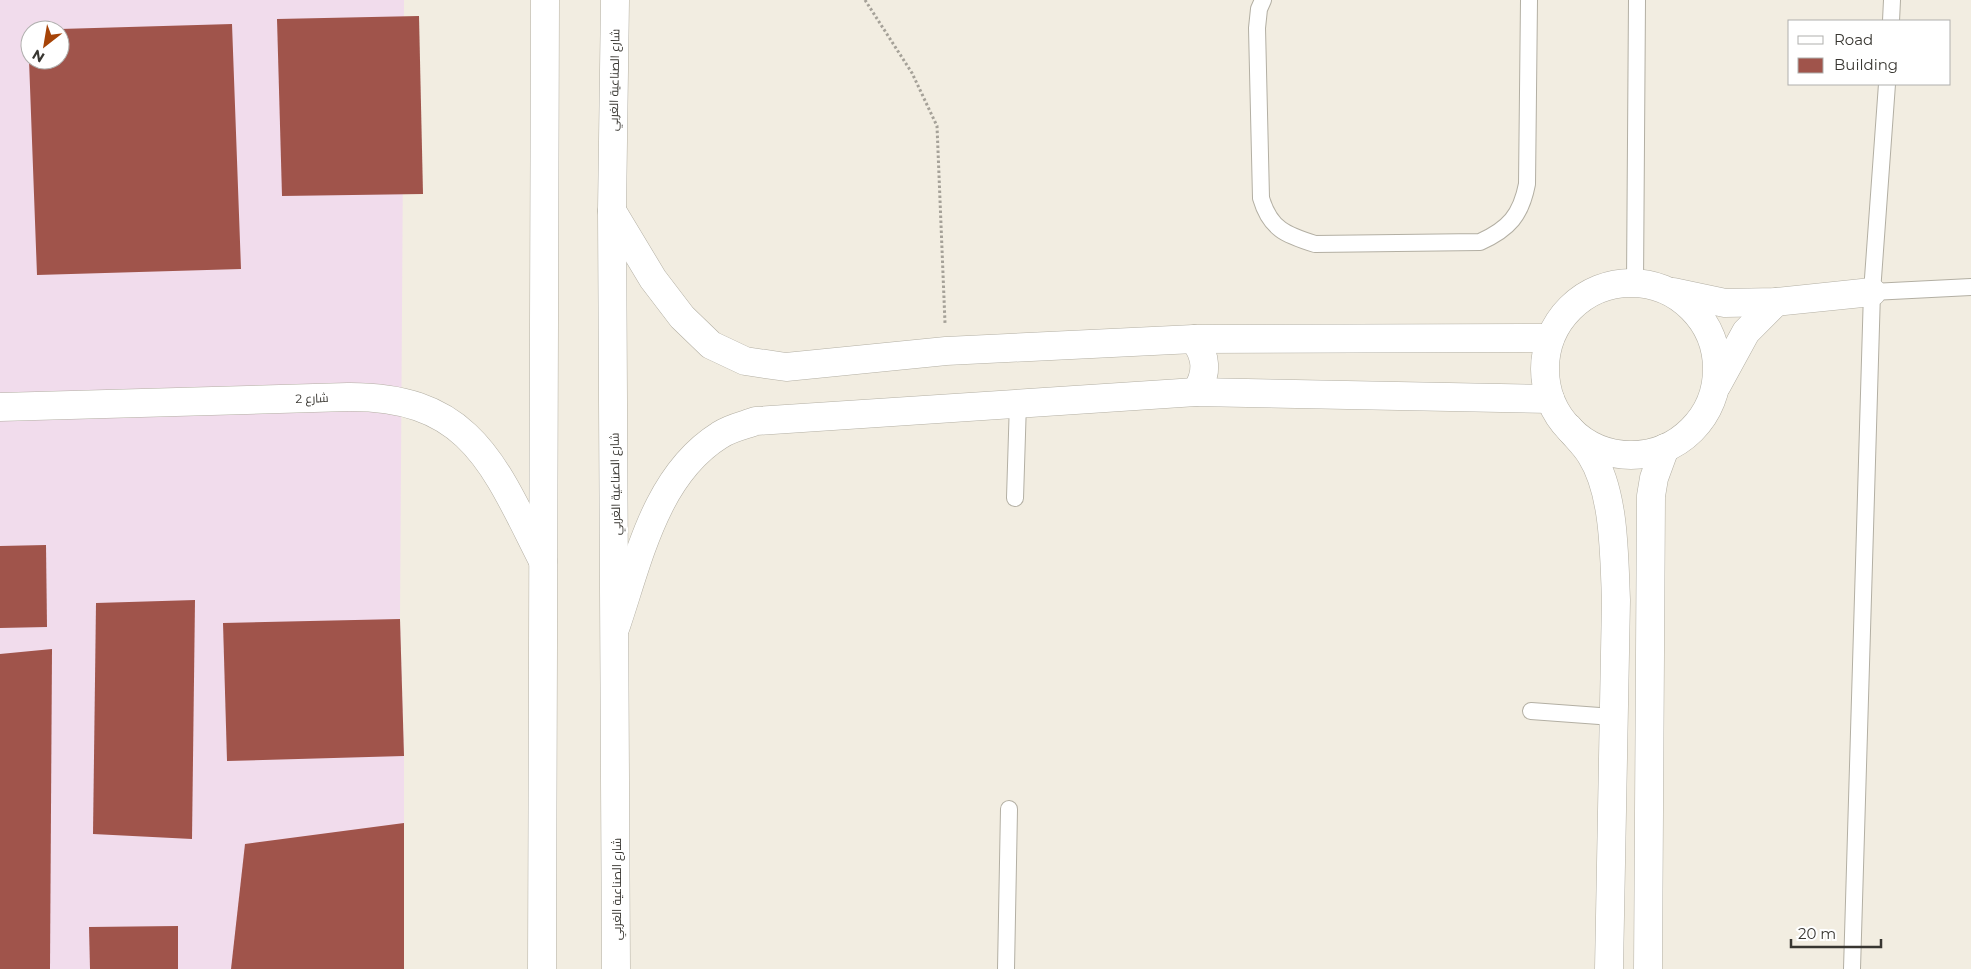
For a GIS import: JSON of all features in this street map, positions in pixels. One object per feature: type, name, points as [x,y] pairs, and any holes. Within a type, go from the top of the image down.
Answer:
[{"type":"street","points":[[542,969],[546,0]]},
{"type":"street","name":"شارع الصناعية الغربي","points":[[615,0],[612,211],[616,626],[616,969]]},
{"type":"street","points":[[612,211],[653,279],[682,317],[711,345],[745,361],[786,367],[946,351],[1194,339],[1550,338]]},
{"type":"street","points":[[1609,969],[1616,600],[1614,543],[1599,471],[1591,455],[1568,428],[1550,399],[1545,368],[1550,338],[1566,312],[1590,293],[1604,287],[1635,283],[1725,303],[1776,302],[1872,292]]},
{"type":"street","points":[[1664,290],[1690,307],[1708,332],[1716,361],[1714,392]]},
{"type":"street","points":[[1568,428],[1590,444],[1619,454],[1650,453],[1664,448],[1690,431],[1700,420],[1746,332],[1776,302]]},
{"type":"street","points":[[1194,339],[1203,351],[1206,366],[1204,380],[1196,392]]},
{"type":"street","points":[[616,626],[661,501],[679,473],[698,451],[721,434],[756,421],[1018,402],[1196,392],[1550,399]]},
{"type":"street","name":"شارع 2","points":[[0,407],[348,397],[379,397],[410,403],[439,416],[465,434],[487,456],[543,561]]},
{"type":"street","points":[[1648,969],[1651,496],[1654,478],[1664,448]]},
{"type":"lane","points":[[1263,0],[1259,9],[1257,28],[1261,198],[1266,215],[1278,228],[1295,238],[1315,244],[1480,242],[1499,234],[1513,220],[1524,203],[1527,184],[1529,0]]},
{"type":"lane","points":[[1635,283],[1637,0]]},
{"type":"lane","points":[[1891,20],[1892,0]]},
{"type":"lane","points":[[1852,969],[1872,292],[1887,85]]},
{"type":"lane","points":[[1872,292],[1971,287]]},
{"type":"lane","points":[[1015,498],[1018,402]]},
{"type":"lane","points":[[1531,712],[1613,717]]},
{"type":"lane","points":[[1006,969],[1009,809]]},
{"type":"path","points":[[865,0],[912,73],[937,126],[946,351]]},
{"type":"shaded area","points":[[0,0],[404,0],[400,619],[404,756],[404,969],[0,969]]},
{"type":"building","points":[[419,16],[423,194],[282,196],[277,19]]},
{"type":"building","points":[[232,24],[241,269],[37,275],[29,70],[70,70],[70,29]]},
{"type":"building","points":[[46,545],[47,627],[0,628],[0,546]]},
{"type":"building","points":[[195,600],[192,839],[93,834],[96,603]]},
{"type":"building","points":[[400,619],[404,756],[227,761],[223,623]]},
{"type":"building","points":[[52,649],[50,969],[0,969],[0,654]]},
{"type":"building","points":[[404,823],[404,969],[231,969],[245,844]]},
{"type":"building","points":[[178,926],[178,969],[90,969],[89,927]]}]
